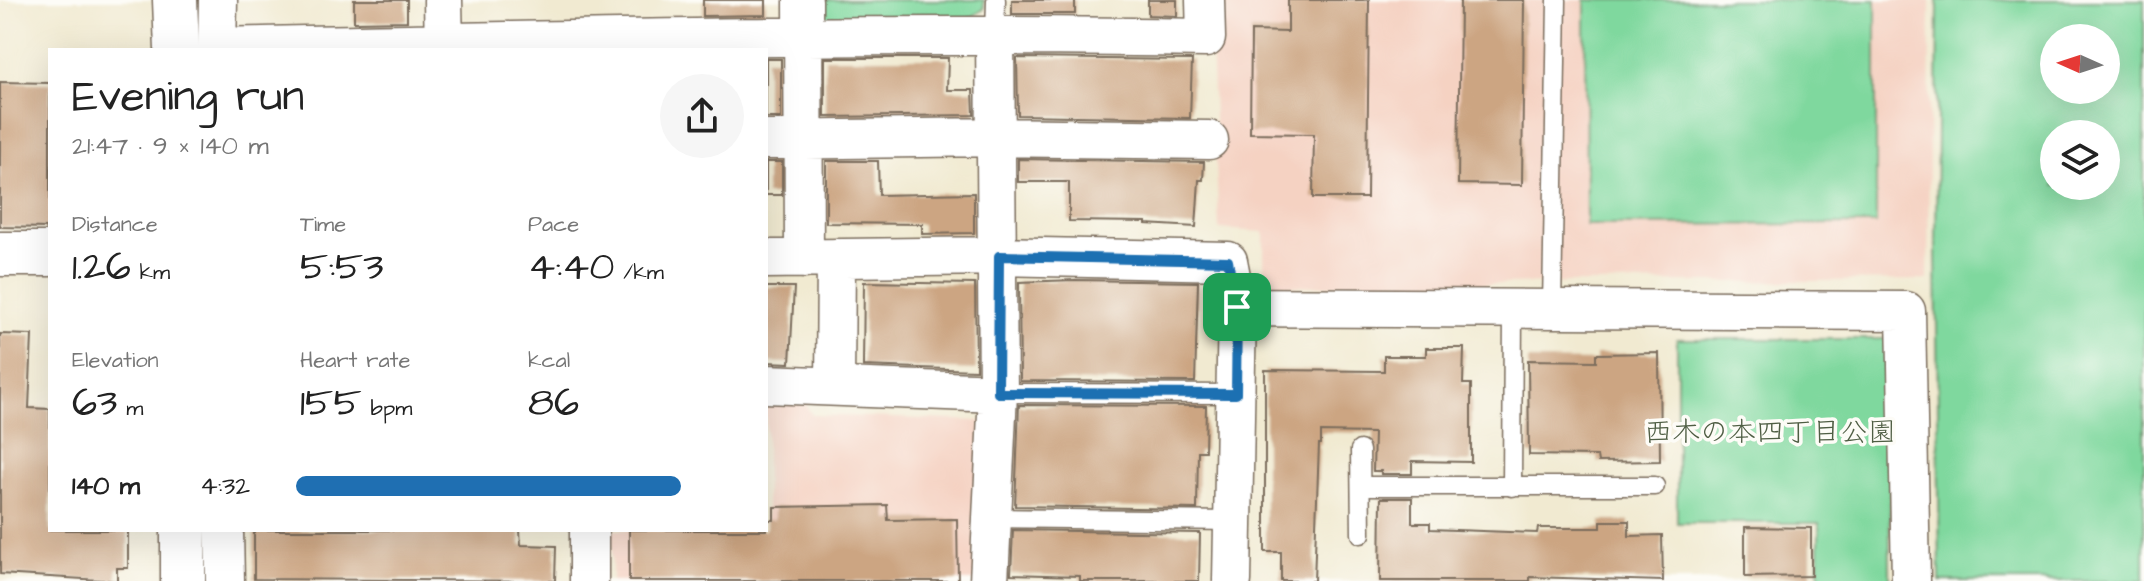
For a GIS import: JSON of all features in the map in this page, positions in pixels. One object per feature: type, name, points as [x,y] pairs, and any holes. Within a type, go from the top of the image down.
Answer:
[{"type":"street","points":[[175,0],[202,48]]},
{"type":"street","points":[[203,48],[218,0]]},
{"type":"street","points":[[443,0],[444,46]]},
{"type":"street","points":[[283,48],[444,46],[803,18],[996,17],[1206,38],[1205,0]]},
{"type":"street","points":[[989,581],[998,393],[996,17]]},
{"type":"street","points":[[803,18],[804,140],[835,386]]},
{"type":"street","points":[[768,140],[997,137],[1209,140]]},
{"type":"street","points":[[0,254],[48,254]]},
{"type":"street","points":[[768,259],[999,256],[1228,261],[1237,307],[1232,581]]},
{"type":"street","points":[[1237,307],[1906,311],[1911,581]]},
{"type":"street","points":[[768,384],[998,393]]},
{"type":"street","points":[[183,532],[183,581]]},
{"type":"street","points":[[224,532],[225,581]]},
{"type":"street","points":[[589,532],[589,581]]},
{"type":"lane","points":[[1552,308],[1557,0]]},
{"type":"lane","points":[[1512,487],[1513,308]]},
{"type":"lane","points":[[998,393],[1236,394]]},
{"type":"lane","points":[[1360,450],[1361,534]]},
{"type":"lane","points":[[1361,486],[1655,486]]},
{"type":"lane","points":[[992,518],[1233,521]]},
{"type":"shaded area","points":[[1209,0],[1930,0],[1928,280],[1264,286],[1264,232],[1219,229]]},
{"type":"shaded area","points":[[768,396],[801,397],[812,415],[981,421],[976,581],[612,581],[612,532],[768,532]]},
{"type":"green space","points":[[813,0],[984,0],[984,9],[967,20],[828,22],[812,8]]},
{"type":"green space","points":[[1585,0],[1876,0],[1876,224],[1586,225]]},
{"type":"green space","points":[[1938,0],[2144,0],[2144,581],[1940,581],[1936,249]]},
{"type":"green space","name":"西木の本四丁目公園","points":[[1677,339],[1889,339],[1890,580],[1819,581],[1819,523],[1677,523]]},
{"type":"building","points":[[354,0],[407,0],[407,21],[354,22]]},
{"type":"building","points":[[703,0],[766,0],[766,15],[703,16]]},
{"type":"building","points":[[1012,0],[1075,0],[1075,14],[1012,14]]},
{"type":"building","points":[[1148,0],[1177,0],[1177,16],[1148,15]]},
{"type":"building","points":[[1288,0],[1369,0],[1367,198],[1313,198],[1314,134],[1250,133],[1251,31],[1288,32]]},
{"type":"building","points":[[1460,0],[1524,0],[1522,185],[1458,184]]},
{"type":"building","points":[[825,58],[948,58],[947,90],[973,90],[974,115],[825,117]]},
{"type":"building","points":[[1017,58],[1192,60],[1190,118],[1018,115]]},
{"type":"building","points":[[768,59],[781,59],[781,118],[768,118]]},
{"type":"building","points":[[0,82],[48,83],[48,228],[0,227]]},
{"type":"building","points":[[1018,159],[1204,162],[1203,180],[1199,180],[1196,227],[1146,222],[1069,221],[1069,182],[1018,182]]},
{"type":"building","points":[[826,161],[878,161],[879,195],[974,193],[974,233],[922,234],[922,224],[826,223]]},
{"type":"building","points":[[768,162],[782,162],[782,195],[768,195]]},
{"type":"building","points":[[864,282],[975,284],[976,370],[863,366]]},
{"type":"building","points":[[1019,282],[1198,282],[1195,382],[1020,381]]},
{"type":"building","points":[[768,287],[794,287],[790,363],[768,362]]},
{"type":"building","points":[[0,334],[32,335],[29,408],[48,409],[48,532],[128,532],[128,568],[117,568],[117,581],[0,574]]},
{"type":"building","points":[[1426,348],[1464,348],[1463,384],[1471,384],[1471,462],[1412,461],[1412,474],[1381,474],[1381,471],[1373,471],[1374,433],[1321,432],[1314,581],[1281,581],[1281,552],[1265,552],[1265,370],[1384,371],[1384,356],[1426,356]]},
{"type":"building","points":[[1659,353],[1660,461],[1598,462],[1597,456],[1529,455],[1528,360],[1596,361],[1596,354]]},
{"type":"building","points":[[1019,405],[1206,406],[1205,451],[1198,451],[1197,509],[1015,506]]},
{"type":"building","points":[[1381,498],[1412,498],[1412,523],[1430,523],[1430,529],[1537,533],[1538,528],[1601,528],[1601,521],[1629,521],[1629,536],[1662,535],[1663,581],[1530,577],[1530,581],[1380,581]]},
{"type":"building","points":[[887,505],[888,520],[957,519],[958,581],[629,581],[629,532],[768,532],[768,520],[774,520],[774,507]]},
{"type":"building","points":[[1745,527],[1811,528],[1811,576],[1745,577]]},
{"type":"building","points":[[1013,530],[1200,533],[1199,581],[1080,581],[1080,576],[1011,574]]},
{"type":"building","points":[[254,532],[520,532],[521,545],[556,546],[555,581],[254,579]]},
{"type":"route","points":[[999,256],[1228,261],[1237,307],[1236,394],[998,393],[999,256]]}]
